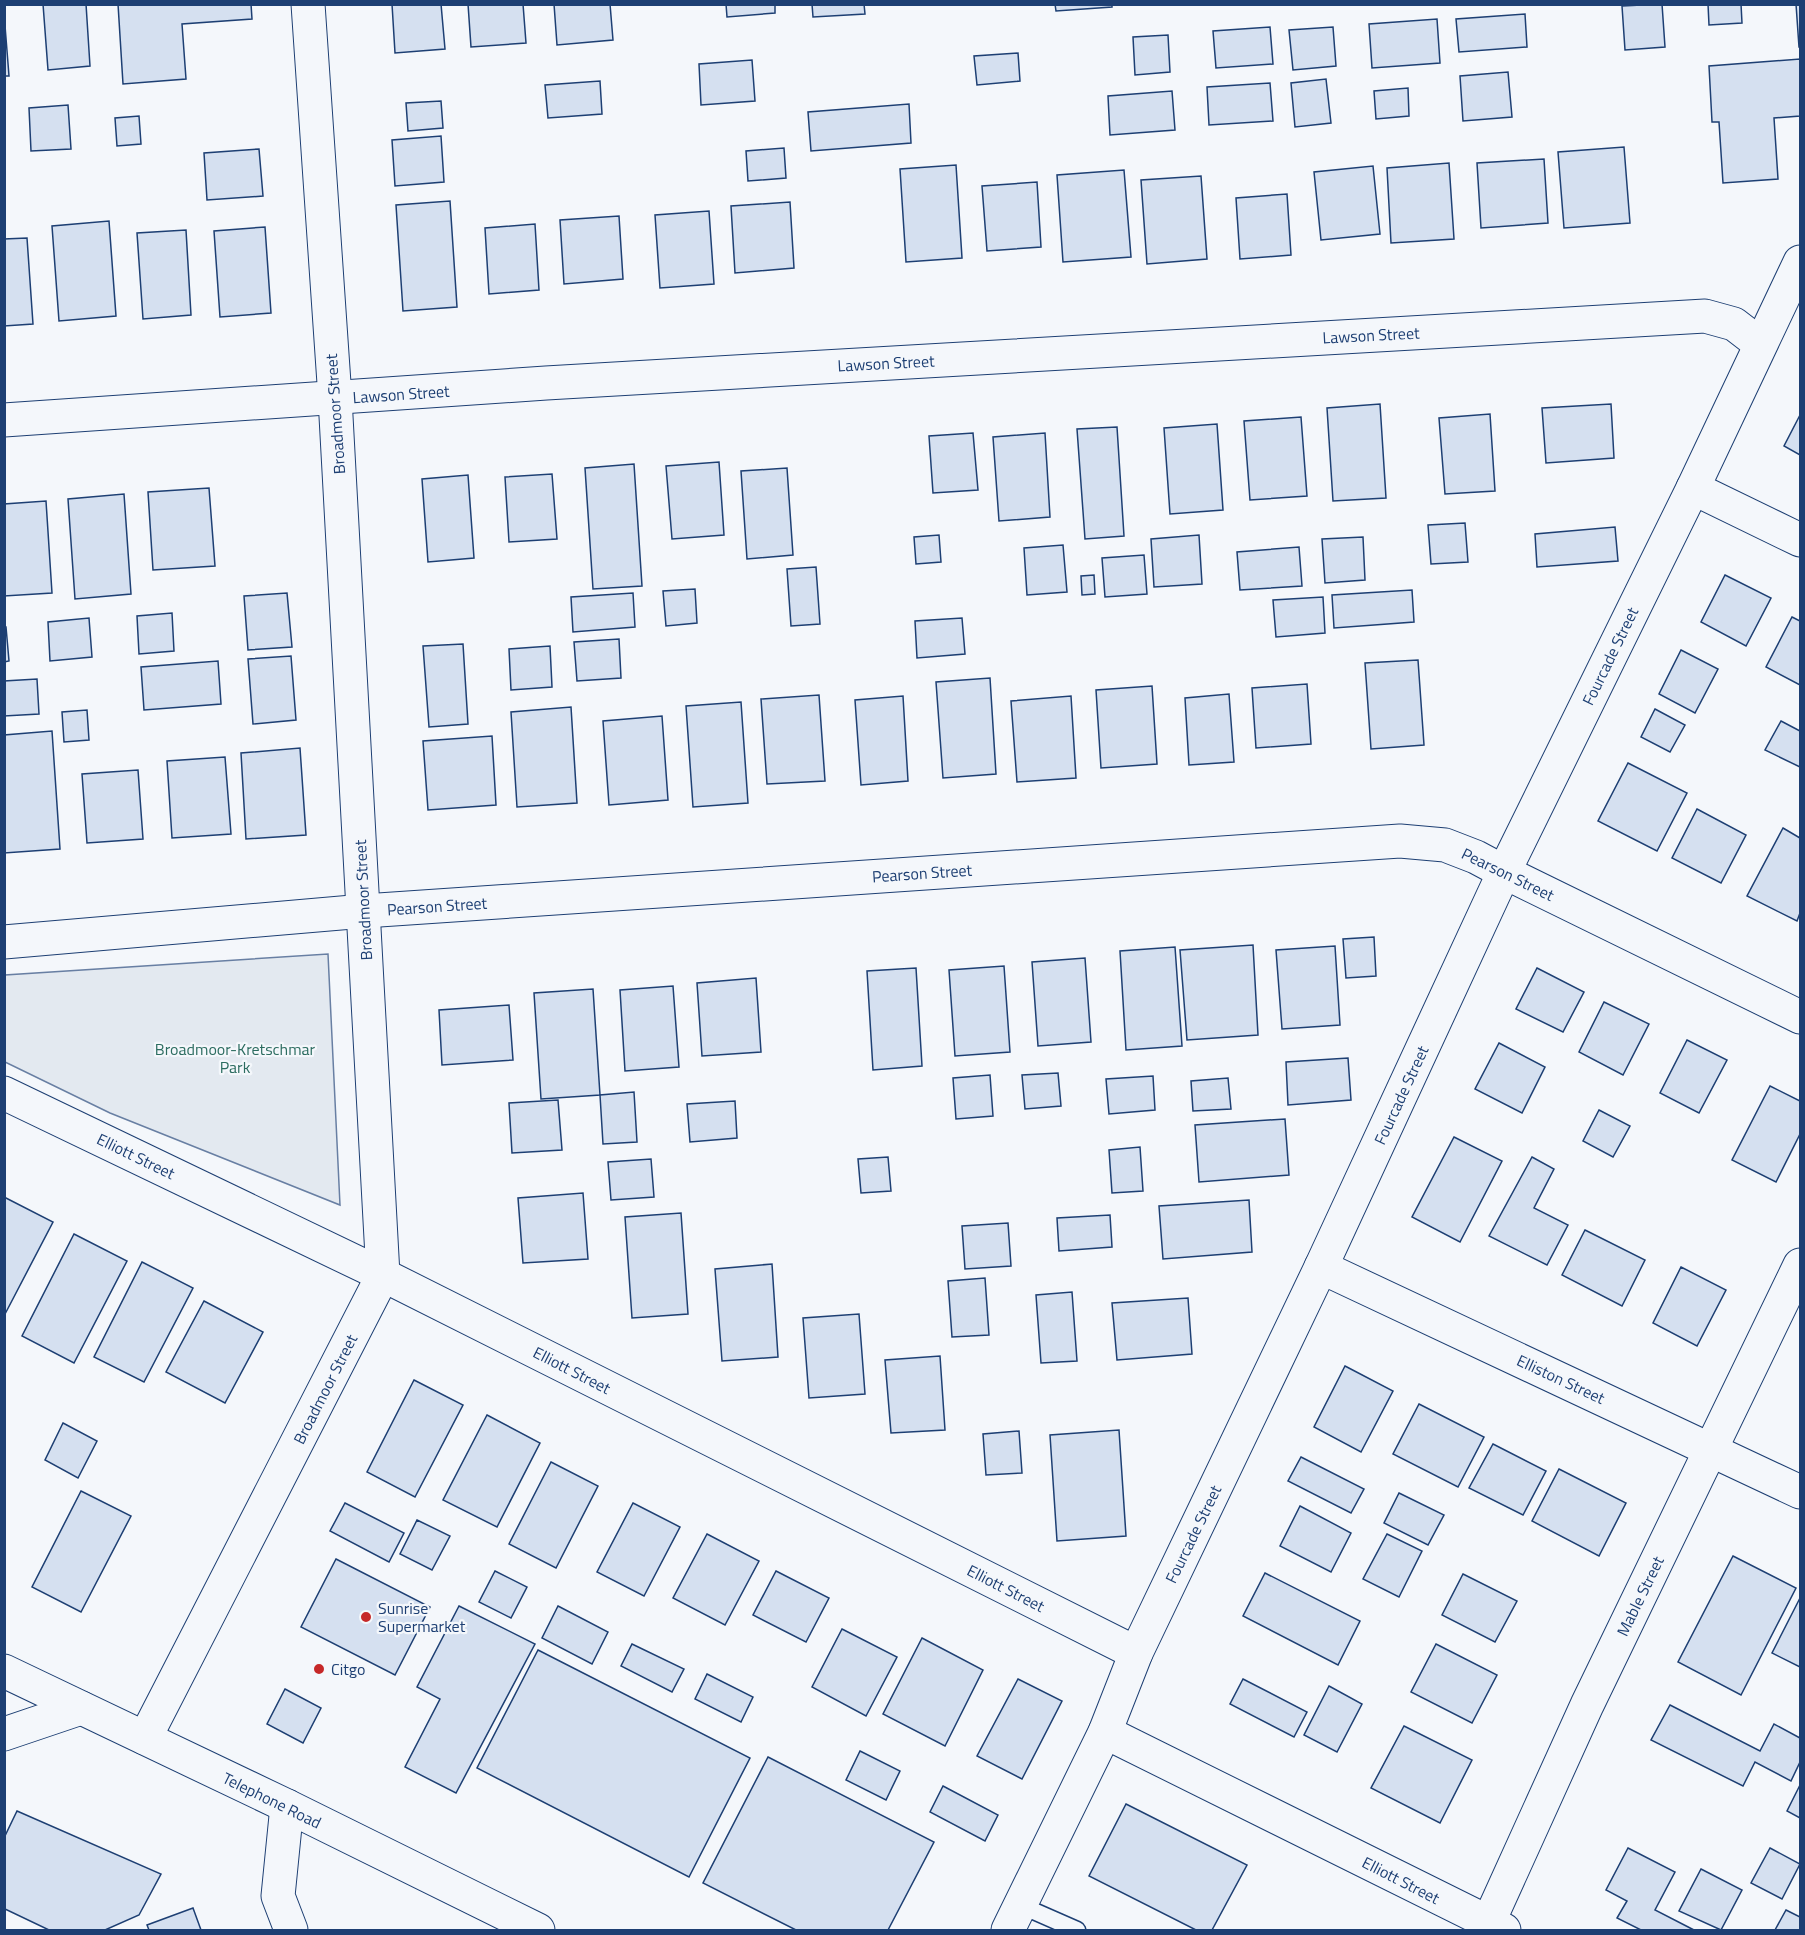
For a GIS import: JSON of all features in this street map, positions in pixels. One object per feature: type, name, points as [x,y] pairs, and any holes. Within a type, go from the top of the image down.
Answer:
[{"type":"street","name":"Broadmoor Street","points":[[145,1738],[383,1275],[334,398],[308,4]]},
{"type":"street","name":"Fourcade Street","points":[[1014,1918],[1105,1732],[1136,1653],[1321,1267],[1504,872],[1693,488],[1800,262]]},
{"type":"street","name":"Lawson Street","points":[[4,420],[546,383],[1705,316],[1734,324],[1760,344]]},
{"type":"street","points":[[1693,488],[1800,540]]},
{"type":"street","name":"Pearson Street","points":[[4,942],[364,910],[1401,841],[1445,845],[1476,857],[1800,1017]]},
{"type":"street","name":"Elliott Street","points":[[4,1093],[383,1275],[1136,1653]]},
{"type":"street","name":"Mable Street","points":[[1492,1928],[1587,1706],[1800,1265]]},
{"type":"street","name":"Elliston Street","points":[[1321,1267],[1800,1492]]},
{"type":"street","name":"Telephone Road","points":[[4,1671],[287,1806],[538,1930]]},
{"type":"street","points":[[4,1734],[81,1708]]},
{"type":"street","name":"Elliott Street","points":[[1105,1732],[1492,1928]]},
{"type":"street","points":[[287,1806],[278,1896],[291,1930]]},
{"type":"lane","points":[[1014,1918],[1077,1930]]},
{"type":"green space","name":"Broadmoor-Kretschmar Park","points":[[328,954],[340,1205],[110,1113],[5,1062],[5,975]]},
{"type":"building","points":[[43,4],[86,4],[90,66],[48,70]]},
{"type":"building","points":[[118,4],[251,4],[252,19],[182,24],[186,79],[123,84]]},
{"type":"building","points":[[392,4],[441,4],[445,49],[395,53]]},
{"type":"building","points":[[468,4],[523,4],[526,43],[471,47]]},
{"type":"building","points":[[554,4],[610,4],[613,40],[557,45]]},
{"type":"building","points":[[726,4],[775,4],[775,13],[727,17]]},
{"type":"building","points":[[812,4],[864,4],[865,14],[813,17]]},
{"type":"building","points":[[1055,4],[1112,4],[1112,7],[1056,11]]},
{"type":"building","points":[[1662,4],[1665,47],[1625,50],[1622,6]]},
{"type":"building","points":[[1708,4],[1741,4],[1742,23],[1709,25]]},
{"type":"building","points":[[1796,4],[1800,4],[1800,47],[1799,47]]},
{"type":"building","points":[[4,13],[9,76],[4,76]]},
{"type":"building","points":[[1525,14],[1527,47],[1459,52],[1456,19]]},
{"type":"building","points":[[1437,19],[1440,63],[1372,68],[1369,24]]},
{"type":"building","points":[[1270,27],[1273,64],[1216,68],[1213,31]]},
{"type":"building","points":[[1333,27],[1336,66],[1293,70],[1289,30]]},
{"type":"building","points":[[1168,35],[1170,72],[1135,75],[1133,37]]},
{"type":"building","points":[[1018,53],[1020,81],[977,85],[974,56]]},
{"type":"building","points":[[1800,59],[1800,116],[1774,118],[1778,179],[1723,183],[1719,122],[1712,122],[1709,66]]},
{"type":"building","points":[[752,60],[755,101],[701,105],[699,64]]},
{"type":"building","points":[[1508,72],[1512,117],[1463,121],[1460,76]]},
{"type":"building","points":[[1326,79],[1331,123],[1295,127],[1291,83]]},
{"type":"building","points":[[600,81],[602,114],[548,118],[545,85]]},
{"type":"building","points":[[1270,83],[1273,121],[1209,125],[1207,87]]},
{"type":"building","points":[[1408,88],[1409,116],[1376,119],[1374,91]]},
{"type":"building","points":[[1172,91],[1175,130],[1110,135],[1108,96]]},
{"type":"building","points":[[441,101],[443,128],[408,131],[406,103]]},
{"type":"building","points":[[909,104],[911,143],[811,151],[808,112]]},
{"type":"building","points":[[68,105],[71,149],[31,151],[29,108]]},
{"type":"building","points":[[139,116],[141,144],[117,146],[115,118]]},
{"type":"building","points":[[441,136],[444,182],[395,186],[392,140]]},
{"type":"building","points":[[1624,147],[1630,223],[1564,228],[1558,152]]},
{"type":"building","points":[[784,148],[786,178],[748,181],[746,151]]},
{"type":"building","points":[[259,149],[263,196],[207,200],[204,153]]},
{"type":"building","points":[[1544,159],[1548,223],[1481,228],[1477,163]]},
{"type":"building","points":[[1449,163],[1454,239],[1391,243],[1387,168]]},
{"type":"building","points":[[956,165],[962,258],[906,262],[900,169]]},
{"type":"building","points":[[1373,166],[1380,234],[1321,240],[1314,172]]},
{"type":"building","points":[[1124,170],[1131,257],[1063,262],[1057,175]]},
{"type":"building","points":[[1201,176],[1207,259],[1147,264],[1141,180]]},
{"type":"building","points":[[1037,182],[1041,247],[987,251],[982,186]]},
{"type":"building","points":[[1287,194],[1291,255],[1240,259],[1236,198]]},
{"type":"building","points":[[450,201],[457,307],[403,311],[396,205]]},
{"type":"building","points":[[790,202],[794,268],[735,273],[731,206]]},
{"type":"building","points":[[709,211],[714,284],[660,288],[655,215]]},
{"type":"building","points":[[619,216],[623,279],[564,284],[560,220]]},
{"type":"building","points":[[109,221],[116,316],[59,321],[52,226]]},
{"type":"building","points":[[535,224],[539,290],[489,294],[485,228]]},
{"type":"building","points":[[265,227],[271,313],[220,317],[214,231]]},
{"type":"building","points":[[186,230],[191,315],[143,319],[137,233]]},
{"type":"building","points":[[27,238],[33,324],[4,326],[4,239]]},
{"type":"building","points":[[1380,404],[1386,498],[1333,501],[1327,408]]},
{"type":"building","points":[[1611,404],[1614,458],[1546,463],[1542,408]]},
{"type":"building","points":[[1490,414],[1495,491],[1445,494],[1439,418]]},
{"type":"building","points":[[1800,415],[1800,455],[1784,446]]},
{"type":"building","points":[[1301,417],[1307,496],[1250,500],[1244,421]]},
{"type":"building","points":[[1217,424],[1223,510],[1170,514],[1164,428]]},
{"type":"building","points":[[1117,427],[1124,536],[1085,539],[1077,429]]},
{"type":"building","points":[[973,433],[978,490],[933,493],[929,436]]},
{"type":"building","points":[[1045,433],[1050,517],[999,521],[993,437]]},
{"type":"building","points":[[719,462],[724,535],[672,539],[666,466]]},
{"type":"building","points":[[634,464],[642,586],[593,589],[585,468]]},
{"type":"building","points":[[787,468],[793,555],[747,559],[741,471]]},
{"type":"building","points":[[552,474],[557,539],[509,542],[505,477]]},
{"type":"building","points":[[468,475],[474,558],[428,562],[422,479]]},
{"type":"building","points":[[209,488],[215,566],[153,570],[148,492]]},
{"type":"building","points":[[124,494],[131,594],[75,599],[68,499]]},
{"type":"building","points":[[46,501],[52,593],[4,596],[4,504]]},
{"type":"building","points":[[1465,523],[1468,562],[1431,564],[1428,525]]},
{"type":"building","points":[[1615,527],[1618,561],[1537,567],[1535,534]]},
{"type":"building","points":[[939,535],[941,562],[916,564],[914,537]]},
{"type":"building","points":[[1199,535],[1202,584],[1154,587],[1151,539]]},
{"type":"building","points":[[1363,537],[1365,580],[1325,583],[1322,539]]},
{"type":"building","points":[[1063,545],[1067,592],[1027,595],[1024,548]]},
{"type":"building","points":[[1299,547],[1302,586],[1240,590],[1237,552]]},
{"type":"building","points":[[1144,555],[1147,594],[1105,597],[1102,558]]},
{"type":"building","points":[[816,567],[820,624],[791,626],[787,569]]},
{"type":"building","points":[[1094,575],[1095,594],[1082,595],[1081,576]]},
{"type":"building","points":[[1725,575],[1771,598],[1746,646],[1701,622]]},
{"type":"building","points":[[695,589],[697,623],[666,626],[663,591]]},
{"type":"building","points":[[1412,590],[1414,622],[1334,628],[1332,595]]},
{"type":"building","points":[[287,593],[292,647],[248,650],[244,596]]},
{"type":"building","points":[[633,593],[635,627],[573,632],[571,597]]},
{"type":"building","points":[[1323,597],[1325,633],[1276,637],[1273,600]]},
{"type":"building","points":[[172,613],[174,651],[139,654],[137,616]]},
{"type":"building","points":[[1792,617],[1800,621],[1800,685],[1766,667]]},
{"type":"building","points":[[89,618],[92,657],[50,661],[48,622]]},
{"type":"building","points":[[962,618],[965,654],[917,658],[915,621]]},
{"type":"building","points":[[4,627],[6,627],[9,661],[4,662]]},
{"type":"building","points":[[619,639],[621,678],[577,681],[574,642]]},
{"type":"building","points":[[463,644],[468,724],[429,727],[423,646]]},
{"type":"building","points":[[550,646],[552,687],[511,690],[509,649]]},
{"type":"building","points":[[1681,650],[1718,669],[1695,713],[1659,694]]},
{"type":"building","points":[[291,656],[296,720],[253,724],[248,659]]},
{"type":"building","points":[[1418,660],[1424,745],[1371,749],[1365,663]]},
{"type":"building","points":[[218,661],[221,704],[144,710],[141,667]]},
{"type":"building","points":[[990,678],[996,774],[943,778],[936,682]]},
{"type":"building","points":[[37,679],[39,714],[4,716],[4,681]]},
{"type":"building","points":[[1307,684],[1311,744],[1256,748],[1252,688]]},
{"type":"building","points":[[1152,686],[1157,764],[1101,768],[1096,690]]},
{"type":"building","points":[[1229,694],[1234,762],[1189,765],[1185,698]]},
{"type":"building","points":[[819,695],[825,781],[767,784],[761,699]]},
{"type":"building","points":[[903,696],[908,781],[861,785],[855,700]]},
{"type":"building","points":[[1071,696],[1076,778],[1017,782],[1011,701]]},
{"type":"building","points":[[741,702],[748,803],[693,807],[686,706]]},
{"type":"building","points":[[571,707],[577,803],[517,807],[511,712]]},
{"type":"building","points":[[1655,709],[1685,725],[1670,752],[1641,737]]},
{"type":"building","points":[[87,710],[89,740],[64,742],[62,712]]},
{"type":"building","points":[[662,716],[668,800],[609,805],[603,721]]},
{"type":"building","points":[[1781,721],[1800,731],[1800,767],[1765,750]]},
{"type":"building","points":[[52,731],[60,849],[4,853],[4,735]]},
{"type":"building","points":[[492,736],[496,805],[428,810],[423,741]]},
{"type":"building","points":[[300,748],[306,835],[246,839],[241,753]]},
{"type":"building","points":[[225,757],[231,834],[172,838],[167,761]]},
{"type":"building","points":[[1628,763],[1687,793],[1657,851],[1598,821]]},
{"type":"building","points":[[138,770],[143,839],[87,843],[82,774]]},
{"type":"building","points":[[1697,809],[1746,835],[1721,883],[1672,858]]},
{"type":"building","points":[[1783,828],[1800,838],[1800,913],[1797,921],[1747,896]]},
{"type":"building","points":[[1374,937],[1376,976],[1346,978],[1343,939]]},
{"type":"building","points":[[1253,945],[1258,1035],[1187,1040],[1180,950]]},
{"type":"building","points":[[1335,946],[1340,1025],[1282,1029],[1276,950]]},
{"type":"building","points":[[1175,947],[1182,1046],[1126,1050],[1120,951]]},
{"type":"building","points":[[1085,958],[1091,1042],[1038,1046],[1032,962]]},
{"type":"building","points":[[1004,966],[1010,1052],[955,1056],[949,970]]},
{"type":"building","points":[[916,968],[922,1066],[873,1070],[867,971]]},
{"type":"building","points":[[1537,968],[1584,992],[1563,1032],[1516,1009]]},
{"type":"building","points":[[756,978],[761,1052],[702,1056],[697,983]]},
{"type":"building","points":[[673,986],[679,1067],[625,1071],[620,990]]},
{"type":"building","points":[[593,989],[600,1095],[541,1099],[534,993]]},
{"type":"building","points":[[1604,1002],[1649,1024],[1623,1075],[1579,1052]]},
{"type":"building","points":[[509,1005],[513,1060],[442,1065],[439,1010]]},
{"type":"building","points":[[1687,1040],[1727,1060],[1699,1113],[1660,1093]]},
{"type":"building","points":[[1499,1043],[1545,1067],[1522,1113],[1475,1089]]},
{"type":"building","points":[[1348,1058],[1351,1100],[1288,1105],[1286,1062]]},
{"type":"building","points":[[1058,1073],[1061,1106],[1025,1109],[1022,1075]]},
{"type":"building","points":[[990,1075],[993,1116],[956,1119],[953,1078]]},
{"type":"building","points":[[1153,1076],[1155,1110],[1109,1114],[1106,1079]]},
{"type":"building","points":[[1228,1078],[1231,1109],[1193,1111],[1191,1081]]},
{"type":"building","points":[[1770,1086],[1800,1101],[1800,1134],[1776,1182],[1732,1160]]},
{"type":"building","points":[[634,1092],[637,1142],[603,1144],[600,1095]]},
{"type":"building","points":[[558,1100],[562,1150],[512,1153],[509,1103]]},
{"type":"building","points":[[735,1101],[737,1138],[690,1142],[687,1104]]},
{"type":"building","points":[[1599,1110],[1630,1126],[1613,1157],[1583,1141]]},
{"type":"building","points":[[1285,1119],[1289,1175],[1199,1182],[1195,1125]]},
{"type":"building","points":[[1454,1137],[1502,1161],[1460,1242],[1412,1217]]},
{"type":"building","points":[[1140,1147],[1143,1191],[1112,1193],[1109,1150]]},
{"type":"building","points":[[888,1157],[891,1191],[861,1193],[858,1159]]},
{"type":"building","points":[[1532,1157],[1554,1169],[1534,1208],[1568,1225],[1547,1265],[1489,1236]]},
{"type":"building","points":[[651,1159],[654,1197],[611,1200],[608,1162]]},
{"type":"building","points":[[583,1193],[588,1259],[523,1263],[518,1198]]},
{"type":"building","points":[[4,1197],[53,1222],[4,1316]]},
{"type":"building","points":[[1249,1200],[1252,1252],[1163,1259],[1159,1206]]},
{"type":"building","points":[[681,1213],[688,1314],[632,1318],[625,1217]]},
{"type":"building","points":[[1110,1215],[1112,1247],[1059,1251],[1057,1218]]},
{"type":"building","points":[[1008,1223],[1011,1266],[965,1269],[962,1226]]},
{"type":"building","points":[[1585,1230],[1645,1260],[1622,1306],[1562,1275]]},
{"type":"building","points":[[74,1234],[127,1261],[74,1363],[22,1336]]},
{"type":"building","points":[[142,1262],[193,1288],[144,1382],[94,1357]]},
{"type":"building","points":[[772,1264],[778,1357],[722,1361],[715,1269]]},
{"type":"building","points":[[1681,1267],[1726,1290],[1697,1346],[1653,1323]]},
{"type":"building","points":[[985,1278],[989,1335],[952,1337],[948,1281]]},
{"type":"building","points":[[1072,1292],[1077,1361],[1041,1363],[1036,1295]]},
{"type":"building","points":[[1188,1298],[1192,1354],[1117,1360],[1112,1303]]},
{"type":"building","points":[[204,1301],[263,1332],[225,1403],[166,1372]]},
{"type":"building","points":[[859,1314],[865,1394],[809,1398],[803,1318]]},
{"type":"building","points":[[940,1356],[945,1430],[891,1433],[885,1360]]},
{"type":"building","points":[[1345,1366],[1393,1391],[1361,1452],[1314,1427]]},
{"type":"building","points":[[414,1380],[463,1405],[415,1497],[367,1472]]},
{"type":"building","points":[[1419,1404],[1484,1437],[1458,1487],[1393,1454]]},
{"type":"building","points":[[487,1415],[540,1443],[497,1527],[443,1500]]},
{"type":"building","points":[[63,1423],[97,1441],[78,1478],[45,1460]]},
{"type":"building","points":[[1119,1430],[1126,1536],[1057,1541],[1050,1435]]},
{"type":"building","points":[[1019,1431],[1022,1473],[986,1475],[983,1434]]},
{"type":"building","points":[[1493,1444],[1546,1471],[1523,1515],[1469,1488]]},
{"type":"building","points":[[1301,1457],[1364,1489],[1351,1513],[1288,1481]]},
{"type":"building","points":[[551,1462],[598,1486],[556,1568],[509,1544]]},
{"type":"building","points":[[1559,1469],[1626,1503],[1599,1556],[1532,1521]]},
{"type":"building","points":[[81,1491],[131,1516],[81,1612],[32,1587]]},
{"type":"building","points":[[1399,1493],[1444,1515],[1428,1545],[1384,1523]]},
{"type":"building","points":[[345,1503],[404,1533],[389,1562],[330,1531]]},
{"type":"building","points":[[633,1503],[680,1527],[644,1596],[597,1572]]},
{"type":"building","points":[[1300,1506],[1351,1533],[1331,1572],[1280,1546]]},
{"type":"building","points":[[417,1520],[450,1536],[432,1570],[400,1554]]},
{"type":"building","points":[[707,1534],[759,1561],[725,1625],[673,1598]]},
{"type":"building","points":[[1387,1534],[1422,1551],[1399,1597],[1363,1579]]},
{"type":"building","points":[[1733,1556],[1796,1588],[1741,1695],[1678,1662]]},
{"type":"building","name":"Sunrise Supermarket","points":[[336,1559],[430,1607],[395,1675],[301,1627]]},
{"type":"building","points":[[495,1571],[527,1587],[511,1618],[479,1602]]},
{"type":"building","points":[[776,1571],[829,1598],[806,1642],[753,1615]]},
{"type":"building","points":[[1265,1573],[1360,1621],[1338,1665],[1243,1616]]},
{"type":"building","points":[[1463,1574],[1517,1601],[1495,1642],[1442,1615]]},
{"type":"building","points":[[1800,1598],[1800,1667],[1772,1653]]},
{"type":"building","points":[[459,1606],[535,1644],[456,1793],[405,1767],[440,1699],[417,1687]]},
{"type":"building","points":[[558,1606],[608,1632],[592,1664],[542,1638]]},
{"type":"building","points":[[842,1629],[897,1657],[866,1716],[812,1687]]},
{"type":"building","points":[[922,1638],[983,1670],[945,1746],[883,1714]]},
{"type":"building","points":[[632,1644],[684,1669],[672,1692],[621,1666]]},
{"type":"building","points":[[1436,1644],[1497,1675],[1472,1723],[1411,1692]]},
{"type":"building","points":[[538,1650],[750,1758],[689,1877],[477,1768]]},
{"type":"building","points":[[707,1674],[753,1697],[741,1722],[695,1699]]},
{"type":"building","points":[[1018,1679],[1062,1701],[1022,1779],[977,1756]]},
{"type":"building","points":[[1243,1679],[1307,1712],[1294,1737],[1230,1704]]},
{"type":"building","points":[[1329,1686],[1362,1704],[1337,1752],[1304,1735]]},
{"type":"building","points":[[285,1689],[321,1708],[303,1743],[267,1724]]},
{"type":"building","points":[[1670,1705],[1760,1751],[1774,1724],[1800,1738],[1800,1762],[1791,1781],[1755,1762],[1743,1786],[1651,1740]]},
{"type":"building","points":[[1404,1726],[1472,1760],[1440,1823],[1371,1788]]},
{"type":"building","points":[[860,1751],[900,1771],[886,1800],[846,1780]]},
{"type":"building","points":[[768,1757],[934,1842],[888,1930],[796,1930],[703,1883]]},
{"type":"building","points":[[1800,1785],[1800,1818],[1787,1811]]},
{"type":"building","points":[[943,1786],[998,1815],[985,1841],[930,1812]]},
{"type":"building","points":[[1126,1804],[1247,1865],[1212,1930],[1196,1930],[1089,1876]]},
{"type":"building","points":[[17,1811],[161,1874],[139,1915],[105,1930],[49,1930],[5,1909],[4,1838]]},
{"type":"building","points":[[1628,1848],[1675,1872],[1655,1910],[1694,1930],[1641,1930],[1617,1918],[1627,1901],[1606,1890]]},
{"type":"building","points":[[1770,1848],[1800,1864],[1782,1899],[1751,1883]]},
{"type":"building","points":[[1701,1869],[1742,1890],[1721,1930],[1679,1911]]},
{"type":"building","points":[[193,1908],[201,1930],[149,1930],[147,1925]]},
{"type":"building","points":[[1786,1910],[1800,1917],[1800,1930],[1775,1930]]},
{"type":"place","name":"Sunrise Supermarket","points":[[366,1617]]},
{"type":"place","name":"Citgo","points":[[319,1669]]}]
